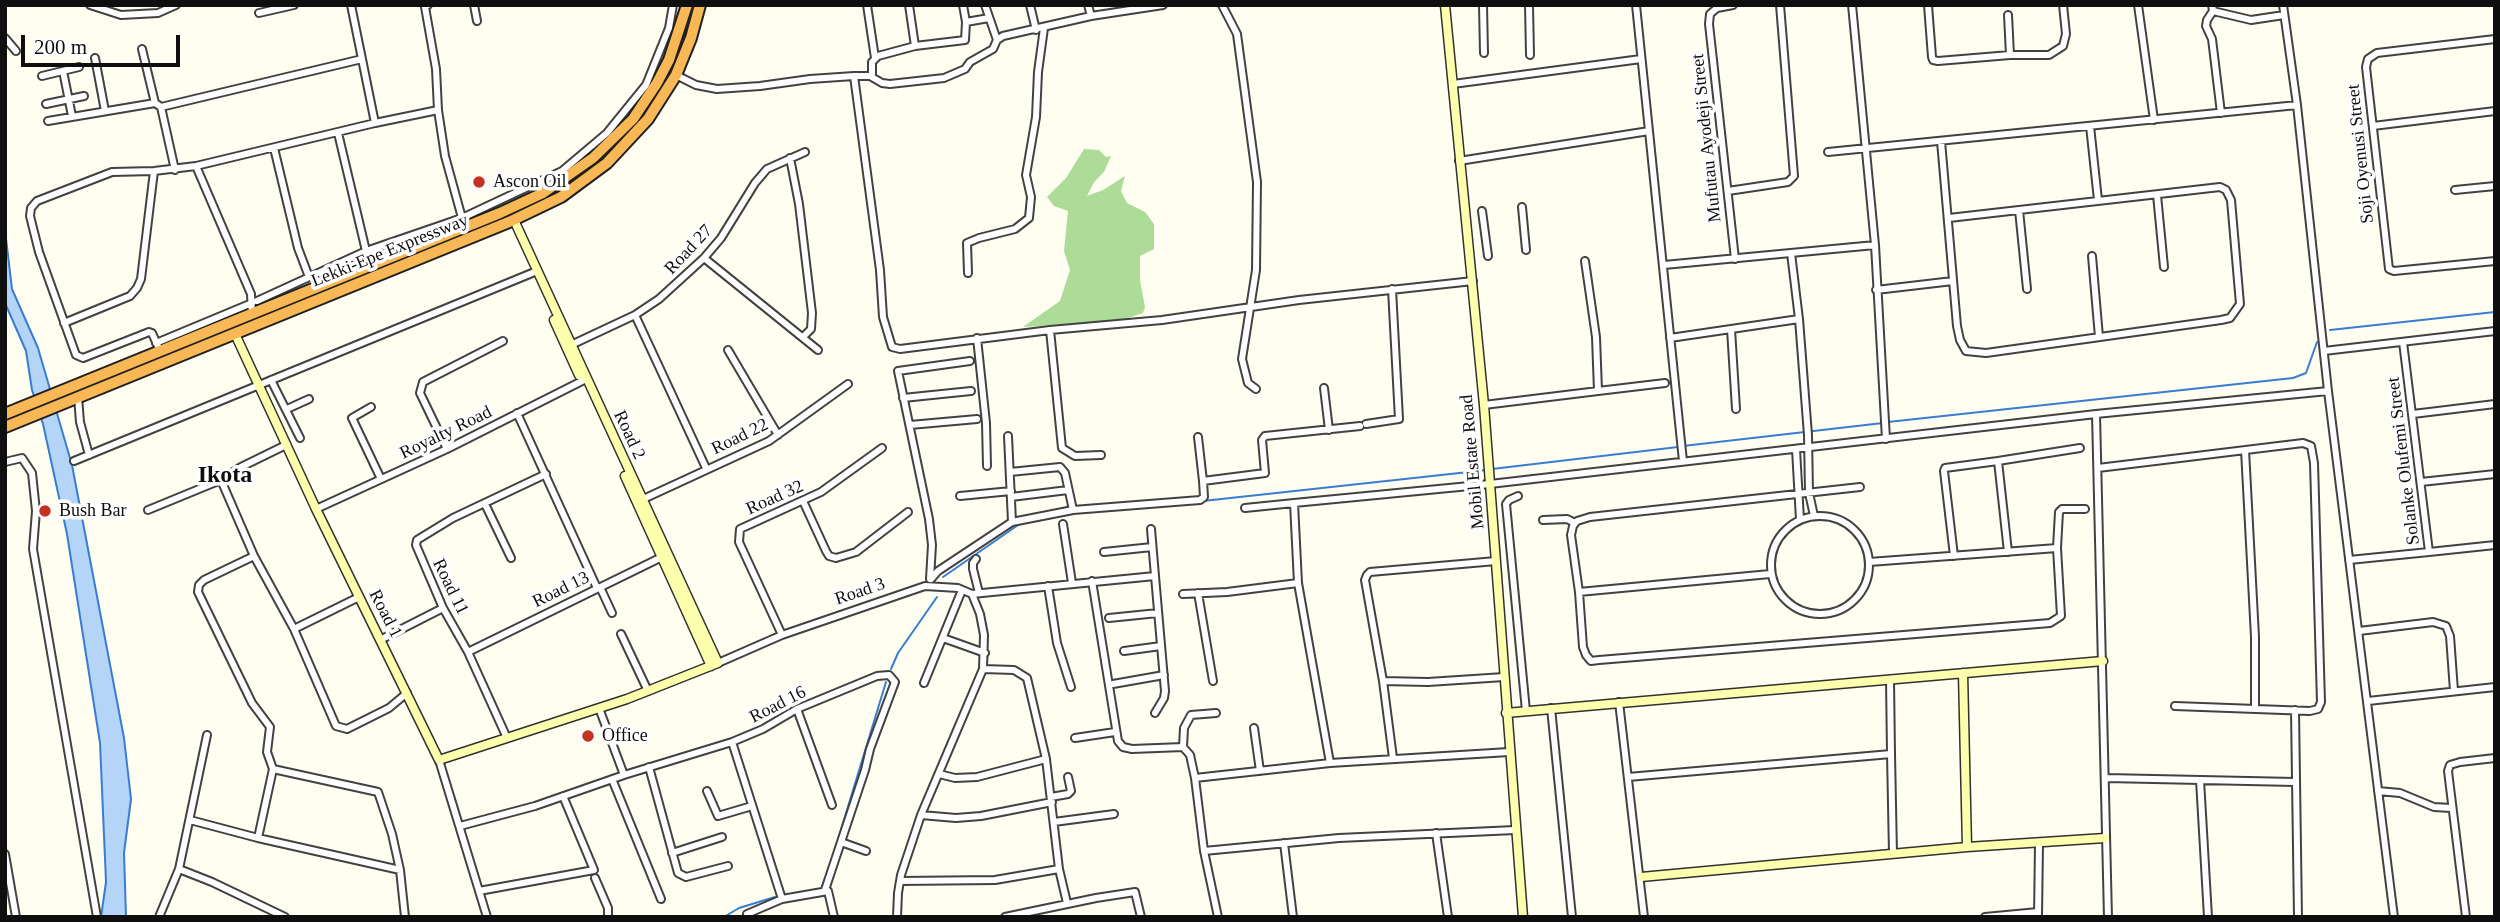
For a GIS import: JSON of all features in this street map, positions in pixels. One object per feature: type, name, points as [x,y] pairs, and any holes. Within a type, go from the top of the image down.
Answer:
[{"type":"highway","name":"Lekki-Epe Expressway","points":[[5,427],[32,410],[62,398],[158,347],[521,204],[572,174],[613,140],[646,101],[668,60],[687,5]]},
{"type":"highway","name":"Lekki-Epe Expressway","points":[[62,398],[78,397],[235,334],[512,221],[561,197],[607,163],[648,119],[676,75],[691,38],[700,5]]},
{"type":"highway","name":"Lekki-Epe Expressway","points":[[5,414],[32,410]]},
{"type":"street","points":[[90,5],[121,15],[158,13],[176,5]]},
{"type":"street","points":[[259,13],[294,5]]},
{"type":"street","points":[[351,5],[376,123]]},
{"type":"street","points":[[428,5],[425,7],[436,69],[438,110],[446,156],[462,218]]},
{"type":"street","points":[[474,5],[477,21]]},
{"type":"street","points":[[196,166],[256,307],[309,277],[366,251],[462,218],[562,171],[607,133],[646,85],[669,29],[673,5]]},
{"type":"street","points":[[867,5],[875,58],[872,62],[872,76]]},
{"type":"street","points":[[909,5],[915,46]]},
{"type":"street","points":[[875,58],[915,46],[965,40],[963,5]]},
{"type":"street","points":[[1030,5],[1035,30]]},
{"type":"street","points":[[1088,5],[1091,16]]},
{"type":"street","points":[[676,75],[696,85],[717,89],[854,76],[872,76],[882,83],[890,84],[954,75],[993,49],[997,40],[1003,36],[1091,16],[1163,5]]},
{"type":"street","points":[[1222,5],[1237,34],[1257,182],[1256,270],[1242,359],[1248,383],[1256,389]]},
{"type":"street","name":"Mobil Estate Road","points":[[1445,5],[1484,405],[1523,917]]},
{"type":"street","points":[[1483,5],[1483,53]]},
{"type":"street","points":[[1529,5],[1530,55]]},
{"type":"street","points":[[1636,5],[1683,461]]},
{"type":"street","name":"Mufutau Ayodeji Street","points":[[1733,5],[1717,8],[1710,14],[1709,24],[1735,259]]},
{"type":"street","points":[[1728,191],[1788,182],[1794,176],[1780,5]]},
{"type":"street","points":[[1852,5],[1875,246],[1886,439]]},
{"type":"street","points":[[1928,5],[1933,60],[2049,55],[2063,46],[2066,34],[2063,5]]},
{"type":"street","points":[[2138,5],[2154,121]]},
{"type":"street","points":[[2283,5],[2394,917]]},
{"type":"street","points":[[986,6],[997,40]]},
{"type":"street","points":[[2221,113],[2212,39],[2206,26],[2213,8],[2251,20],[2284,15]]},
{"type":"street","points":[[2008,15],[2010,55]]},
{"type":"street","points":[[966,22],[989,18]]},
{"type":"street","points":[[968,274],[967,243],[979,237],[1015,229],[1028,218],[1031,197],[1026,175],[1036,117],[1044,28]]},
{"type":"street","points":[[5,38],[16,51]]},
{"type":"street","name":"Soji Oyenusi Street","points":[[2495,39],[2372,55],[2366,68],[2389,269],[2394,271],[2495,261]]},
{"type":"street","points":[[142,48],[175,170]]},
{"type":"street","points":[[95,58],[105,111]]},
{"type":"street","points":[[48,121],[158,105],[362,59]]},
{"type":"street","points":[[1453,84],[1641,59]]},
{"type":"street","points":[[42,76],[79,67]]},
{"type":"street","points":[[63,71],[72,116]]},
{"type":"street","points":[[854,76],[880,270],[883,317],[892,347],[900,349],[977,338],[1162,320],[1392,289],[1473,281]]},
{"type":"street","points":[[46,104],[84,96]]},
{"type":"street","points":[[1828,152],[2154,121],[2297,104]]},
{"type":"street","points":[[158,347],[149,332],[79,358],[39,252],[30,216],[31,208],[37,201],[112,172],[175,170],[438,110]]},
{"type":"street","points":[[2373,126],[2495,111]]},
{"type":"street","points":[[2090,126],[2098,200]]},
{"type":"street","points":[[1459,161],[1649,131]]},
{"type":"street","points":[[338,133],[366,251]]},
{"type":"street","points":[[1941,141],[1960,340],[1966,351],[1986,353],[2221,320],[2230,318],[2240,303],[2231,201],[2220,187],[1949,218]]},
{"type":"street","points":[[274,148],[295,237],[309,277]]},
{"type":"street","name":"Road 27","points":[[571,345],[635,315],[659,299],[721,239],[755,183],[767,169],[805,152]]},
{"type":"street","points":[[790,158],[799,204],[812,313],[811,329],[803,338]]},
{"type":"street","points":[[64,323],[130,296],[137,288],[141,279],[154,171]]},
{"type":"street","points":[[2455,190],[2495,186]]},
{"type":"street","points":[[2157,195],[2164,267]]},
{"type":"street","points":[[1522,207],[1527,250]]},
{"type":"street","points":[[2019,210],[2027,289]]},
{"type":"street","points":[[1482,211],[1488,256]]},
{"type":"street","name":"Road 2","points":[[512,221],[715,664]]},
{"type":"street","points":[[1664,265],[1875,246]]},
{"type":"street","points":[[1791,253],[1799,319],[1810,493],[1814,516]]},
{"type":"street","points":[[2092,256],[2099,337]]},
{"type":"street","points":[[704,258],[818,350]]},
{"type":"street","points":[[1585,261],[1596,337],[1598,391]]},
{"type":"street","points":[[74,461],[535,272]]},
{"type":"street","name":"Road 2","points":[[535,272],[571,345],[584,380]]},
{"type":"street","points":[[1876,290],[1953,281]]},
{"type":"street","points":[[1203,481],[1265,473],[1262,440],[1265,436],[1396,421],[1400,416],[1392,289]]},
{"type":"street","points":[[635,315],[706,468]]},
{"type":"street","points":[[1670,338],[1799,319]]},
{"type":"street","points":[[1731,329],[1736,409]]},
{"type":"street","points":[[1051,330],[1062,448],[1075,456],[1101,456]]},
{"type":"street","points":[[2324,351],[2495,331]]},
{"type":"street","name":"Road 1","points":[[235,334],[316,509],[439,760],[487,917]]},
{"type":"street","points":[[977,338],[986,423],[987,466]]},
{"type":"street","points":[[447,449],[420,393],[423,382],[503,341]]},
{"type":"street","name":"Solanke Olufemi Street","points":[[2403,342],[2429,552],[2495,544]]},
{"type":"street","points":[[728,350],[778,435]]},
{"type":"street","points":[[930,579],[931,533],[898,374],[901,369],[970,361]]},
{"type":"street","points":[[271,380],[300,438]]},
{"type":"street","name":"Royalty Road","points":[[316,509],[447,449],[584,380]]},
{"type":"street","points":[[1484,405],[1665,383]]},
{"type":"street","name":"Road 22","points":[[639,501],[778,435],[848,384]]},
{"type":"street","points":[[1324,388],[1329,430]]},
{"type":"street","points":[[903,398],[971,391]]},
{"type":"street","points":[[1245,508],[1490,484],[2096,414],[2328,391]]},
{"type":"street","points":[[78,397],[80,422],[89,455]]},
{"type":"street","points":[[286,409],[309,399]]},
{"type":"street","points":[[2413,414],[2495,404]]},
{"type":"street","points":[[371,407],[351,414],[380,479]]},
{"type":"street","points":[[517,413],[612,613]]},
{"type":"street","points":[[2096,414],[2108,917]]},
{"type":"street","points":[[910,425],[976,419]]},
{"type":"street","points":[[1008,436],[1012,522]]},
{"type":"street","points":[[925,586],[938,571],[1012,522],[1073,510],[1200,500],[1204,497],[1198,437]]},
{"type":"street","points":[[2098,467],[2303,443],[2311,446],[2321,702],[2318,709],[2175,706]]},
{"type":"street","points":[[148,510],[222,480],[241,467],[286,445]]},
{"type":"street","name":"Road 32","points":[[782,635],[739,541],[740,529],[803,501],[836,482],[881,448]]},
{"type":"street","points":[[1796,449],[1800,520]]},
{"type":"street","points":[[1954,556],[1945,468],[2080,449]]},
{"type":"street","points":[[2245,450],[2255,637],[2255,709]]},
{"type":"street","points":[[5,462],[22,458],[32,473],[36,511],[33,549],[97,917]]},
{"type":"street","points":[[1998,461],[2008,552]]},
{"type":"street","points":[[1010,472],[1060,467],[1065,473],[1073,510]]},
{"type":"street","name":"Road 11","points":[[507,738],[468,652],[443,608],[417,551],[417,540],[453,518],[546,474]]},
{"type":"street","points":[[2421,482],[2495,474]]},
{"type":"street","points":[[222,480],[254,556],[294,629],[336,726],[347,729],[389,708],[407,693]]},
{"type":"street","points":[[1543,520],[1567,519],[1575,523],[1590,517],[1860,487]]},
{"type":"street","points":[[960,496],[1068,490]]},
{"type":"street","points":[[1518,496],[1506,504],[1526,710]]},
{"type":"street","points":[[803,501],[826,551],[829,556],[836,558],[856,552],[908,512]]},
{"type":"street","points":[[1294,503],[1298,583],[1330,763]]},
{"type":"street","points":[[485,504],[511,558]]},
{"type":"street","points":[[1575,523],[1571,535],[1583,647],[1591,661],[2050,622],[2061,615],[2057,548],[2059,512],[2062,509],[2085,509]]},
{"type":"street","points":[[1814,516],[1834,518],[1848,524],[1859,534],[1870,562],[1868,579],[1861,594],[1849,605],[1826,615],[1801,612],[1787,603],[1776,590],[1770,574],[1774,544],[1783,532],[1800,520],[1814,516]]},
{"type":"street","points":[[1063,524],[1072,583]]},
{"type":"street","points":[[1151,529],[1164,676],[1164,698],[1155,713]]},
{"type":"street","points":[[1104,552],[1152,547]]},
{"type":"street","points":[[1870,562],[2057,548]]},
{"type":"street","points":[[2349,560],[2429,552]]},
{"type":"street","name":"Road 13","points":[[468,652],[665,555]]},
{"type":"street","points":[[254,556],[204,580],[199,585],[198,592],[252,703],[270,727],[267,752],[273,769],[258,838]]},
{"type":"street","points":[[897,917],[900,881],[921,814],[983,669],[985,653],[973,569],[976,559]]},
{"type":"street","points":[[1393,758],[1365,580],[1367,575],[1370,572],[1496,561]]},
{"type":"street","points":[[1579,592],[1770,574]]},
{"type":"street","points":[[975,594],[1155,576]]},
{"type":"street","points":[[1092,581],[1115,732],[1123,747],[1183,747]]},
{"type":"street","points":[[1182,594],[1227,592],[1298,583]]},
{"type":"street","name":"Road 3","points":[[439,760],[648,691],[782,635],[925,586],[939,585],[975,594]]},
{"type":"street","points":[[1048,586],[1057,643],[1070,688]]},
{"type":"street","points":[[925,683],[962,590]]},
{"type":"street","points":[[1198,593],[1213,681]]},
{"type":"street","points":[[294,629],[359,597]]},
{"type":"street","points":[[380,640],[443,608]]},
{"type":"street","points":[[1109,618],[1158,613]]},
{"type":"street","points":[[2359,631],[2433,622],[2446,626],[2450,636],[2454,691]]},
{"type":"street","points":[[621,634],[648,691]]},
{"type":"street","points":[[943,638],[985,653]]},
{"type":"street","points":[[1124,650],[1161,646]]},
{"type":"street","points":[[1506,713],[2103,661]]},
{"type":"street","points":[[983,669],[1014,670],[1027,678],[1046,759],[1059,869],[1068,903]]},
{"type":"street","points":[[1963,673],[1967,847]]},
{"type":"street","name":"Road 16","points":[[460,826],[512,813],[732,742],[763,729],[797,709],[877,676],[889,675],[895,682],[870,749],[825,890]]},
{"type":"street","points":[[1113,684],[1164,676]]},
{"type":"street","points":[[1383,681],[1428,682],[1504,677]]},
{"type":"street","points":[[1890,679],[1893,854]]},
{"type":"street","points":[[2368,701],[2495,687]]},
{"type":"street","points":[[1619,702],[1644,917]]},
{"type":"street","points":[[599,708],[624,775]]},
{"type":"street","points":[[1551,708],[1572,917]]},
{"type":"street","points":[[797,709],[832,805]]},
{"type":"street","points":[[2295,710],[2298,917]]},
{"type":"street","points":[[1216,713],[1191,715],[1184,727],[1183,747],[1190,755],[1195,778],[1204,851],[1218,917]]},
{"type":"street","points":[[1254,728],[1260,771]]},
{"type":"street","points":[[1075,738],[1115,732]]},
{"type":"street","points":[[159,917],[179,869],[207,735]]},
{"type":"street","points":[[732,742],[782,899]]},
{"type":"street","points":[[1195,778],[1330,763],[1509,752]]},
{"type":"street","points":[[1628,777],[1891,754]]},
{"type":"street","points":[[2466,917],[2447,777],[2450,765],[2495,758]]},
{"type":"street","points":[[940,774],[954,778],[977,777],[1046,759]]},
{"type":"street","points":[[649,767],[681,876],[728,866]]},
{"type":"street","points":[[273,769],[377,792],[392,834],[400,870],[405,917]]},
{"type":"street","points":[[921,814],[956,818],[981,816],[1051,799],[1071,791],[1069,777]]},
{"type":"street","points":[[2106,778],[2295,782]]},
{"type":"street","points":[[612,779],[661,899]]},
{"type":"street","points":[[2200,780],[2208,917]]},
{"type":"street","points":[[707,791],[718,816],[752,806]]},
{"type":"street","points":[[2378,791],[2400,793],[2434,807],[2451,808]]},
{"type":"street","points":[[480,891],[594,870],[563,796]]},
{"type":"street","points":[[1054,822],[1114,814]]},
{"type":"street","points":[[190,820],[400,870]]},
{"type":"street","points":[[1204,851],[1437,832],[1515,830]]},
{"type":"street","points":[[1437,832],[1448,917]]},
{"type":"street","points":[[673,853],[722,836]]},
{"type":"street","points":[[1641,877],[1967,847],[2105,838]]},
{"type":"street","points":[[841,842],[866,851]]},
{"type":"street","points":[[1284,843],[1293,917]]},
{"type":"street","points":[[1985,917],[2038,914],[2039,843]]},
{"type":"street","points":[[5,854],[16,917]]},
{"type":"street","points":[[179,869],[285,917]]},
{"type":"street","points":[[900,881],[995,880],[1059,869]]},
{"type":"street","points":[[595,878],[608,908],[608,917]]},
{"type":"street","points":[[747,914],[782,899],[825,890],[830,896],[834,917]]},
{"type":"street","points":[[1006,917],[1135,892],[1141,917]]},
{"type":"green space","points":[[1084,149],[1099,150],[1106,157],[1111,156],[1104,172],[1094,182],[1087,196],[1103,190],[1125,176],[1121,191],[1127,203],[1145,212],[1154,224],[1154,249],[1140,256],[1140,280],[1145,307],[1143,313],[1119,321],[1023,327],[1060,301],[1070,270],[1064,251],[1068,211],[1054,206],[1047,197],[1066,178]]},
{"type":"water","points":[[5,230],[12,289],[38,348],[72,465],[124,738],[131,799],[124,853],[126,917],[101,917],[106,882],[100,743],[67,534],[43,424],[32,390],[26,351],[5,303]]},
{"type":"waterway","points":[[2330,330],[2495,312]]},
{"type":"waterway","points":[[1888,422],[2293,378],[2306,373],[2317,342]]},
{"type":"waterway","points":[[1683,446],[1883,423]]},
{"type":"waterway","points":[[1492,469],[1678,447]]},
{"type":"waterway","points":[[1203,501],[1487,470]]},
{"type":"waterway","points":[[943,577],[1021,523]]},
{"type":"waterway","points":[[891,669],[898,653],[937,597]]},
{"type":"waterway","points":[[829,869],[886,682]]},
{"type":"waterway","points":[[822,886],[826,877]]},
{"type":"waterway","points":[[724,917],[739,908],[775,897]]},
{"type":"place","name":"Ascon Oil","points":[[479,182]]},
{"type":"place","name":"Bush Bar","points":[[45,511]]},
{"type":"place","name":"Office","points":[[588,736]]},
{"type":"district","name":"Ikota","points":[[225,476]]}]
